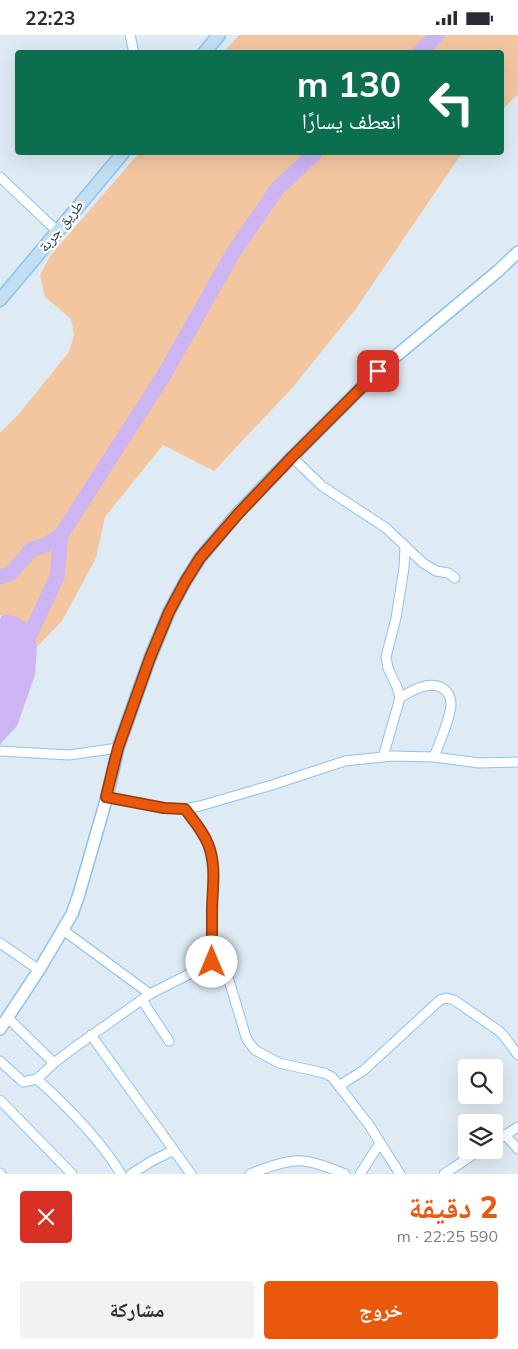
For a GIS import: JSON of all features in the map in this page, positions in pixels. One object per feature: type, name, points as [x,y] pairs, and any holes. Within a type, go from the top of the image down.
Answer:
[{"type":"main road","points":[[206,50],[219,35]]},
{"type":"main road","name":"طريق جربة","points":[[0,301],[121,155]]},
{"type":"street","points":[[130,35],[133,50]]},
{"type":"street","points":[[0,177],[57,231]]},
{"type":"street","points":[[0,1029],[40,970],[72,915],[118,748],[150,658],[169,612],[200,558],[214,540],[292,457],[378,371],[498,271],[518,252]]},
{"type":"street","points":[[292,457],[322,486],[386,528],[423,563],[436,571],[451,574],[455,578]]},
{"type":"street","points":[[383,757],[400,699],[386,657],[396,617],[404,568],[405,547]]},
{"type":"street","points":[[400,699],[409,692],[429,685],[436,685],[451,697],[450,714],[434,757]]},
{"type":"street","points":[[1,751],[69,755],[118,748]]},
{"type":"street","points":[[106,797],[164,808],[185,809],[287,780],[345,761],[383,757],[434,757],[479,763],[518,762]]},
{"type":"street","points":[[185,809],[201,830],[210,849],[214,878],[212,962]]},
{"type":"street","points":[[63,930],[150,993]]},
{"type":"street","points":[[0,943],[40,970]]},
{"type":"street","points":[[0,1061],[23,1082],[37,1079],[54,1063],[150,993],[212,962],[221,963],[225,967],[248,1041],[256,1050],[279,1063],[324,1073],[332,1077],[369,1125],[400,1174]]},
{"type":"street","points":[[340,1086],[364,1070],[427,1011],[440,1000],[446,998],[454,1000],[499,1031],[518,1055]]},
{"type":"street","points":[[142,1000],[169,1041]]},
{"type":"street","points":[[8,1018],[54,1063]]},
{"type":"street","points":[[91,1035],[191,1174]]},
{"type":"street","points":[[37,1079],[82,1123],[121,1174]]},
{"type":"street","points":[[0,1100],[72,1174]]},
{"type":"street","points":[[518,1127],[505,1135],[518,1149]]},
{"type":"street","points":[[360,1174],[380,1143]]},
{"type":"street","points":[[131,1174],[174,1150]]},
{"type":"street","points":[[444,1174],[466,1159]]},
{"type":"street","points":[[250,1174],[296,1161],[316,1164],[345,1174]]},
{"type":"shaded area","points":[[239,35],[518,35],[518,94],[504,108],[504,50],[226,50]]},
{"type":"shaded area","points":[[137,155],[461,155],[355,310],[293,387],[214,471],[163,445],[105,517],[96,558],[62,621],[37,647],[33,628],[4,614],[0,616],[0,433],[18,415],[69,352],[74,335],[71,319],[45,297],[40,275],[50,256]]},
{"type":"shaded area","points":[[3,614],[18,617],[33,628],[37,647],[35,675],[17,726],[0,746],[0,619]]},
{"type":"waterway","points":[[422,50],[437,35]]},
{"type":"waterway","points":[[25,645],[57,577],[61,535],[164,375],[233,253],[277,189],[313,155]]},
{"type":"waterway","points":[[0,577],[11,573],[32,549],[46,545],[61,535]]},
{"type":"route","points":[[212,962],[214,878],[210,849],[207,842],[201,830],[185,809],[164,808],[106,797],[118,748],[150,658],[169,612],[200,558],[214,540],[292,457],[378,371]]}]
